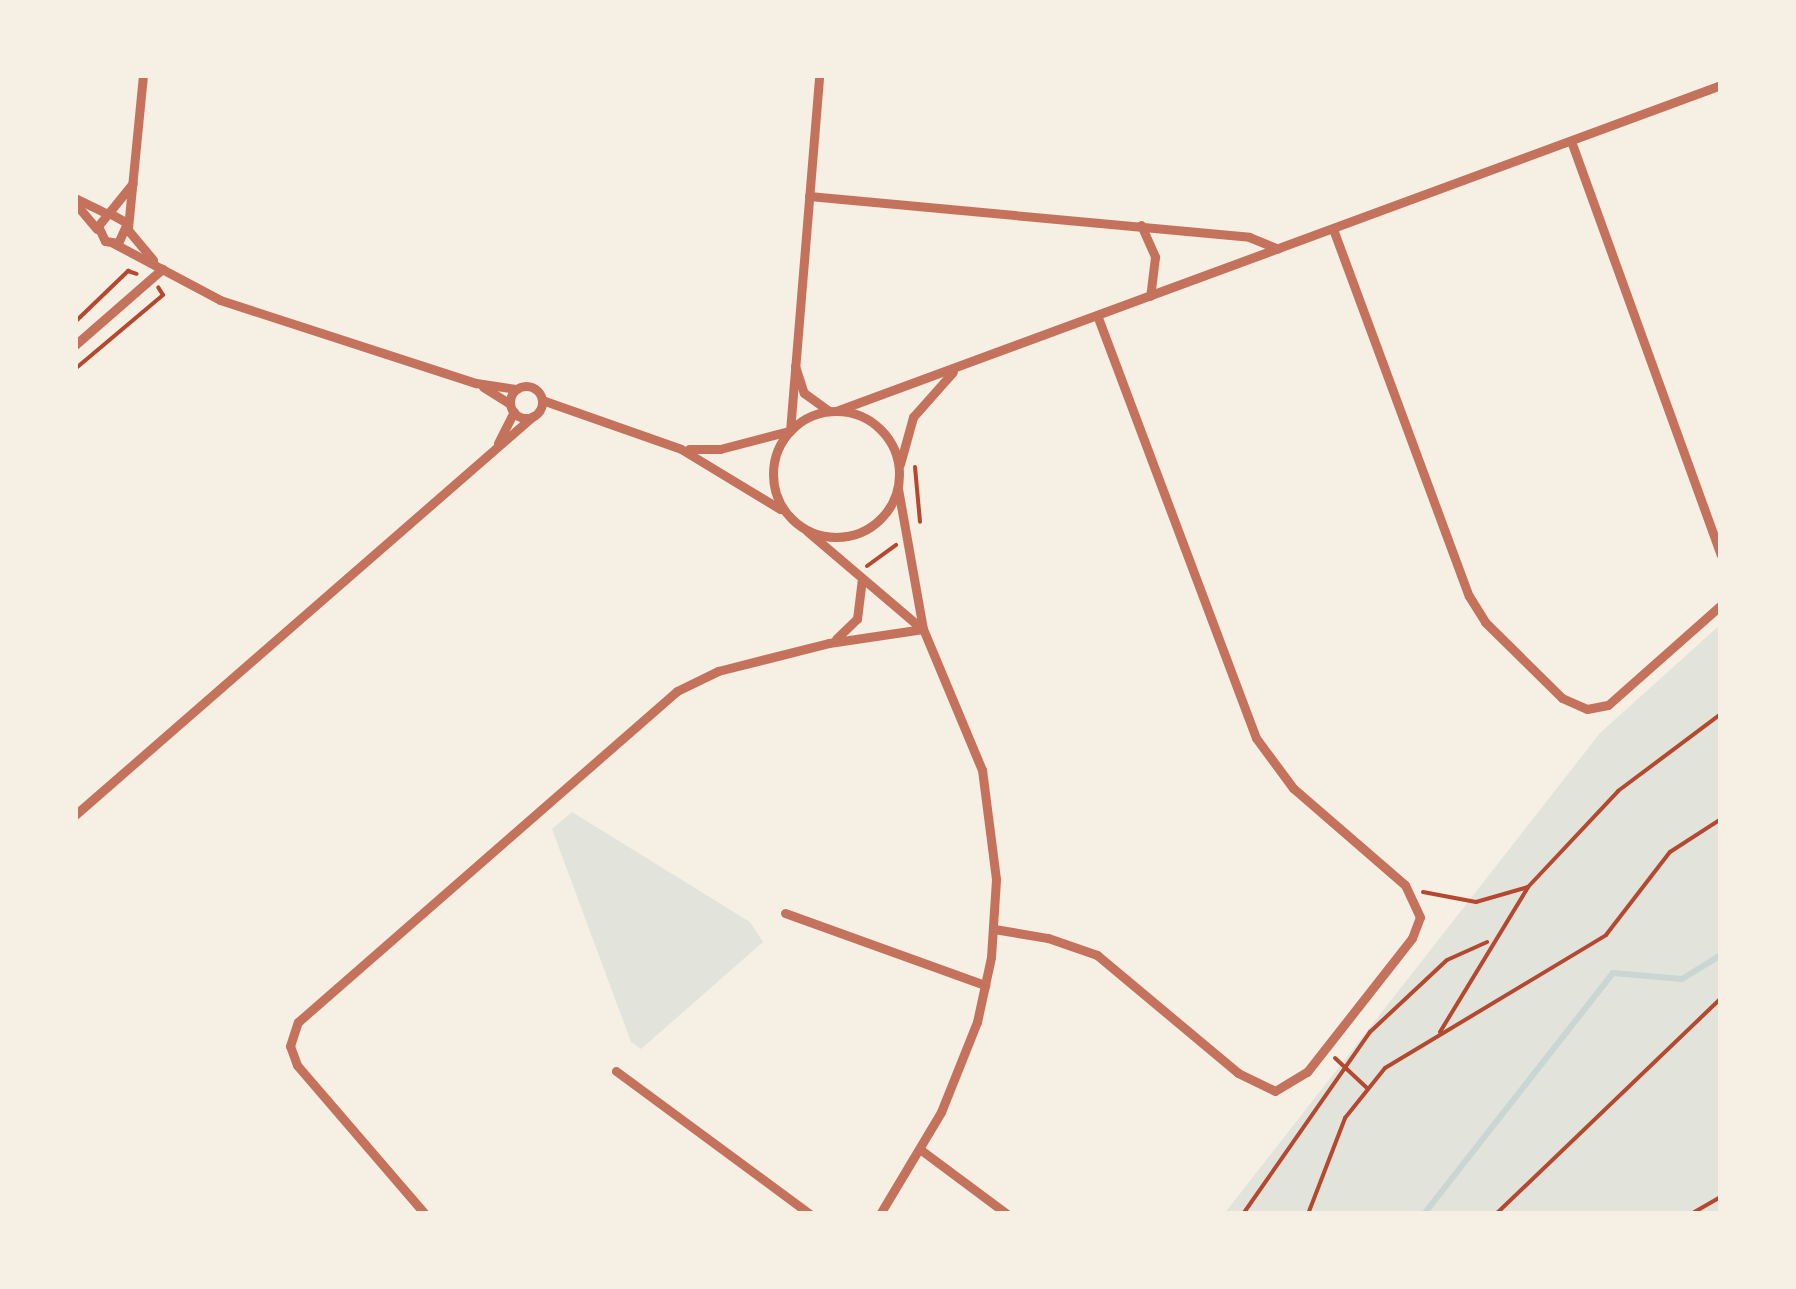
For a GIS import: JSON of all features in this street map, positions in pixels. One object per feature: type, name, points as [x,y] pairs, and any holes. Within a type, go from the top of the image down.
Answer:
[{"type":"street","points":[[113,244],[128,229],[143,75]]},
{"type":"street","points":[[820,75],[790,431],[773,475],[794,520],[923,630]]},
{"type":"street","points":[[681,449],[720,450],[790,431],[833,411],[1721,85]]},
{"type":"street","points":[[1570,141],[1721,554]]},
{"type":"street","points":[[98,232],[133,183]]},
{"type":"street","points":[[808,196],[1249,236],[1278,249]]},
{"type":"street","points":[[75,201],[109,214],[128,229],[162,269]]},
{"type":"street","points":[[75,201],[98,232],[113,244],[234,305],[476,383],[516,389],[530,386],[542,400],[681,449],[794,520],[834,537],[862,531],[885,514],[898,483],[910,422],[959,367]]},
{"type":"street","points":[[1141,226],[1155,257],[1150,296]]},
{"type":"street","points":[[1332,229],[1469,596],[1485,622],[1562,698],[1587,708],[1608,705],[1721,605]]},
{"type":"street","points":[[75,346],[162,269]]},
{"type":"street","points":[[994,929],[1048,938],[1096,955],[1264,1089],[1298,1081],[1412,938],[1420,918],[1416,897],[1294,788],[1256,738],[1097,316]]},
{"type":"street","points":[[794,354],[802,390],[833,411],[858,415],[886,435],[923,630],[982,770],[994,844],[994,929],[985,984],[958,1074],[921,1150],[880,1214]]},
{"type":"street","points":[[476,383],[512,408],[535,415],[574,413]]},
{"type":"street","points":[[497,446],[516,389]]},
{"type":"street","points":[[75,815],[535,415],[542,400]]},
{"type":"street","points":[[829,642],[856,622],[859,578]]},
{"type":"street","points":[[425,1214],[297,1066],[290,1046],[298,1022],[677,691],[718,671],[829,642],[892,629],[923,630]]},
{"type":"street","points":[[785,913],[985,984]]},
{"type":"street","points":[[616,1072],[810,1214]]},
{"type":"street","points":[[921,1150],[1007,1214]]},
{"type":"path","points":[[859,578],[919,526],[916,456]]},
{"type":"path","points":[[1439,1033],[1528,886],[1618,791],[1721,714]]},
{"type":"path","points":[[1308,1214],[1345,1118],[1385,1068],[1606,935],[1670,852],[1721,819]]},
{"type":"path","points":[[1416,897],[1428,889],[1476,902],[1528,886]]},
{"type":"path","points":[[1243,1214],[1393,1008],[1447,960],[1492,940]]},
{"type":"path","points":[[1496,1214],[1721,998]]},
{"type":"path","points":[[1326,1049],[1368,1089]]},
{"type":"path","points":[[1691,1214],[1721,1196]]},
{"type":"shaded area","points":[[1721,624],[1721,1214],[1224,1214],[1600,733]]},
{"type":"shaded area","points":[[572,812],[750,922],[763,942],[641,1049],[631,1042],[552,829]]},
{"type":"waterway","points":[[1424,1214],[1613,973],[1682,979],[1721,955]]}]
